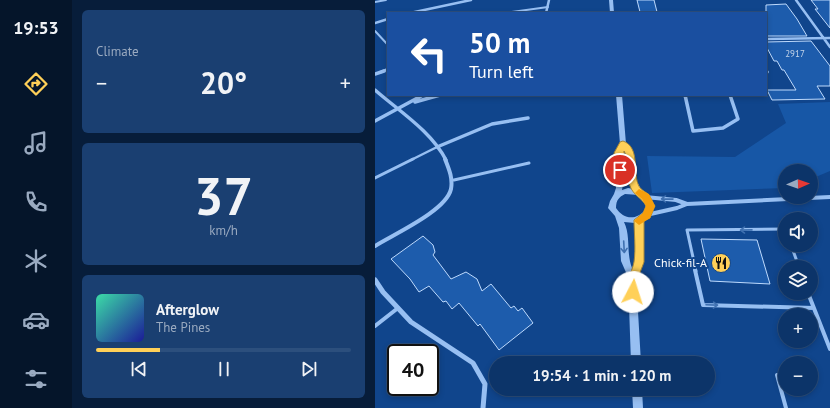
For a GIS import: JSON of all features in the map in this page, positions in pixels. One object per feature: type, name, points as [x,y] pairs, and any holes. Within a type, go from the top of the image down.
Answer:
[{"type":"street","points":[[415,12],[471,0]]},
{"type":"street","points":[[546,12],[549,0]]},
{"type":"street","points":[[611,0],[612,12]]},
{"type":"street","points":[[796,0],[830,46]]},
{"type":"street","points":[[375,23],[387,19]]},
{"type":"street","points":[[767,39],[830,38]]},
{"type":"street","points":[[375,74],[387,69]]},
{"type":"street","points":[[375,90],[411,119],[437,147],[452,172],[454,180],[450,193],[441,205],[375,246]]},
{"type":"street","points":[[375,121],[413,102],[422,96]]},
{"type":"street","points":[[413,102],[436,96]]},
{"type":"street","points":[[619,96],[623,144],[629,152],[633,185],[645,197],[650,206],[643,217],[639,262],[632,278]]},
{"type":"street","points":[[685,96],[693,131],[725,128],[733,125],[738,120],[729,96]]},
{"type":"street","points":[[437,147],[488,124],[506,119],[528,118]]},
{"type":"street","points":[[617,195],[621,178],[618,153],[623,144]]},
{"type":"street","points":[[636,356],[632,278],[625,261],[623,228],[612,208],[613,199],[617,195],[628,191],[639,192]]},
{"type":"street","points":[[645,197],[676,200],[687,204],[830,197]]},
{"type":"street","points":[[618,217],[630,221],[655,212],[678,210],[687,204]]},
{"type":"street","points":[[375,280],[383,292],[411,322],[473,363],[485,384],[483,408]]},
{"type":"street","points":[[637,396],[638,408]]},
{"type":"lane","points":[[375,2],[385,0]]},
{"type":"lane","points":[[511,12],[548,7]]},
{"type":"lane","points":[[375,30],[387,42]]},
{"type":"lane","points":[[375,178],[437,147]]},
{"type":"lane","points":[[454,180],[529,163]]},
{"type":"lane","points":[[778,230],[687,230],[703,305],[813,308],[810,300]]},
{"type":"lane","points":[[375,326],[398,308]]},
{"type":"lane","points":[[818,320],[830,349]]},
{"type":"lane","points":[[777,375],[786,408]]},
{"type":"shaded area","points":[[830,102],[830,171],[818,176],[818,164],[778,164],[778,188],[652,193],[647,156],[735,157],[786,123],[778,104]]},
{"type":"building","points":[[637,0],[654,0],[657,12],[640,12]]},
{"type":"building","points":[[811,0],[830,0],[830,28],[815,9],[818,9]]},
{"type":"building","points":[[786,4],[807,36],[767,36],[766,5]]},
{"type":"building","points":[[811,41],[830,66],[830,86],[817,86],[825,99],[772,100],[767,90],[796,90],[784,70],[782,70],[777,61],[774,61],[767,48],[767,42]]},
{"type":"building","points":[[423,236],[433,245],[435,252],[433,255],[451,279],[466,272],[477,279],[482,291],[491,284],[511,308],[514,306],[518,311],[522,308],[533,323],[499,350],[480,324],[478,326],[459,303],[452,309],[446,301],[443,302],[429,286],[419,292],[410,279],[391,259]]},
{"type":"building","points":[[701,239],[757,240],[770,284],[710,281]]},
{"type":"slow traffic","points":[[639,193],[649,201],[650,206],[647,215],[639,221]]},
{"type":"place","name":"Chick-fil-A","points":[[721,263]]},
{"type":"route","points":[[620,170],[618,153],[623,144],[629,152],[633,185],[649,201],[650,206],[647,215],[639,220],[639,262],[632,278],[633,292]]}]
